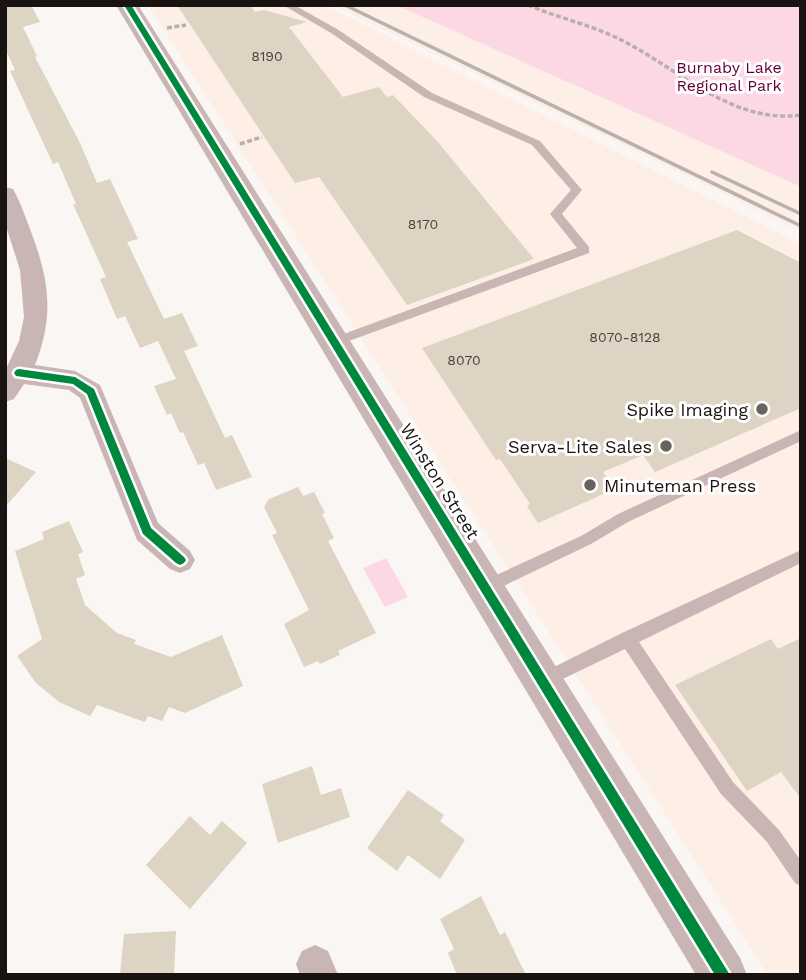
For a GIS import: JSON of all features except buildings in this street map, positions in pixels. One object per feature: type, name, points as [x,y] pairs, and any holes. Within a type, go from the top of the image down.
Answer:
[{"type":"street","name":"Winston Street","points":[[127,5],[723,975]]},
{"type":"street","points":[[5,194],[33,264],[38,310],[12,383],[75,381],[91,392],[147,531],[180,560]]},
{"type":"lane","points":[[287,5],[334,32],[428,95],[536,143],[577,190],[556,214],[584,250],[334,342]]},
{"type":"lane","points":[[485,588],[586,540],[623,518],[801,435]]},
{"type":"lane","points":[[543,681],[626,638],[801,556]]},
{"type":"lane","points":[[626,638],[727,788],[773,836],[801,877]]},
{"type":"path","points":[[528,5],[562,20],[615,37],[699,88],[758,113],[779,118],[801,114]]},
{"type":"path","points":[[165,28],[186,25]]},
{"type":"path","points":[[240,144],[262,137]]},
{"type":"shaded area","points":[[148,5],[324,5],[801,244],[801,975],[768,975]]},
{"type":"shaded area","points":[[333,5],[396,5],[801,187],[801,231]]},
{"type":"green space","name":"Burnaby Lake Regional Park","points":[[396,5],[801,5],[801,187]]},
{"type":"green space","points":[[386,558],[408,597],[385,607],[363,568]]},
{"type":"railway","points":[[345,5],[801,226]]},
{"type":"railway","points":[[712,172],[801,214]]},
{"type":"cycle path","points":[[127,5],[723,975]]},
{"type":"cycle path","points":[[19,373],[75,381],[91,392],[147,531],[180,560]]},
{"type":"place","name":"Spike Imaging","points":[[762,409]]},
{"type":"place","name":"Serva-Lite Sales","points":[[666,446]]},
{"type":"place","name":"Minuteman Press","points":[[590,485]]}]
